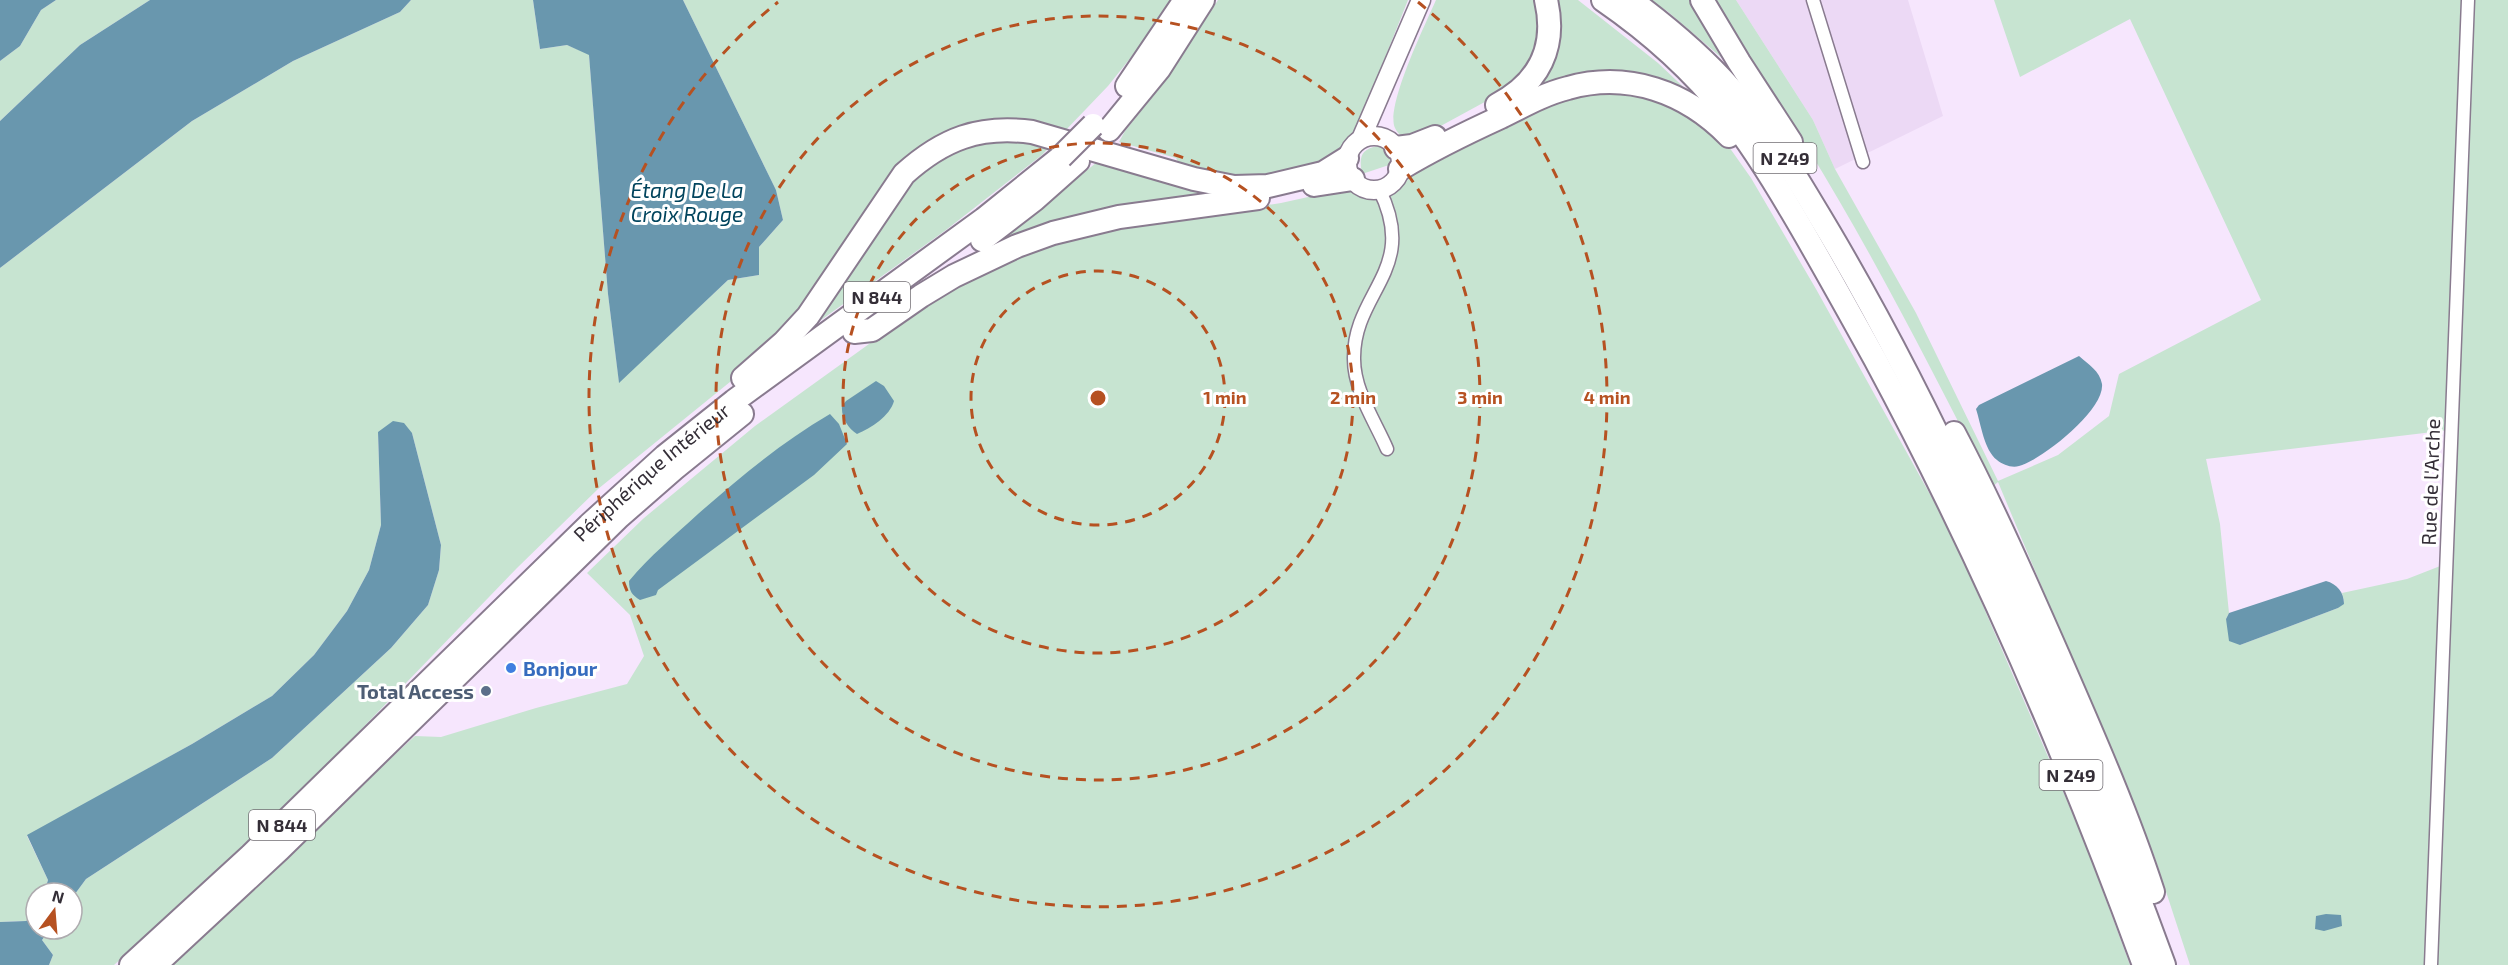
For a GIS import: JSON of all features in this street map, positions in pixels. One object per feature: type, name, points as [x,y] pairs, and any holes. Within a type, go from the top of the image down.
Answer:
[{"type":"highway","name":"Périphérique Intérieur","points":[[131,965],[251,855],[581,533],[691,434],[1069,159],[1101,127],[1185,0]]},
{"type":"highway","name":"N 844","points":[[1101,127],[1159,69],[1203,0]]},
{"type":"highway","points":[[1393,151],[1423,143],[1521,91],[1538,69],[1545,55],[1550,28],[1546,0]]},
{"type":"highway","name":"N 249","points":[[1603,0],[1653,40],[1726,112],[1769,172],[1825,267],[1893,393],[1990,588],[2060,747],[2144,965]]},
{"type":"highway","name":"N 249","points":[[1630,0],[1671,32],[1731,88],[1768,133],[1790,166],[1849,266],[1942,443],[2028,626],[2105,809],[2164,965]]},
{"type":"highway","points":[[1702,0],[1830,206],[1886,304],[1965,455],[2016,559],[2077,699],[2137,845],[2176,965]]},
{"type":"highway","points":[[1393,151],[1437,147],[1546,96],[1584,84],[1634,83],[1670,93],[1702,111],[1730,138],[1752,165],[1774,199],[1790,208]]},
{"type":"highway","points":[[691,434],[700,416],[784,342],[808,316],[904,174],[925,155],[951,141],[982,131],[1008,129],[1032,132],[1194,179],[1234,187],[1268,186],[1350,169]]},
{"type":"highway","name":"N 844","points":[[155,965],[280,849],[644,495],[723,428],[1012,218],[1069,159]]},
{"type":"highway","points":[[854,332],[872,330],[954,276],[1017,246],[1053,233],[1119,217],[1275,195],[1328,182],[1350,169]]},
{"type":"main road","points":[[1361,139],[1386,87],[1421,0]]},
{"type":"main road","points":[[1386,87],[1393,151],[1393,182],[1379,189],[1365,188],[1350,169],[1353,145],[1361,139],[1374,136],[1393,151]]},
{"type":"street","points":[[1813,0],[1863,162]]},
{"type":"street","name":"Rue de l'Arche","points":[[2431,965],[2468,0]]},
{"type":"street","points":[[1379,189],[1387,204],[1391,225],[1392,253],[1383,280],[1360,323],[1354,360],[1360,389],[1388,449]]},
{"type":"shaded area","points":[[1736,0],[1908,0],[1943,116],[1835,169],[1813,120]]},
{"type":"green space","points":[[56,0],[150,0],[80,45],[0,121],[0,61],[20,46],[41,10]]},
{"type":"green space","points":[[411,0],[533,0],[540,49],[567,45],[589,54],[608,294],[619,382],[728,280],[759,275],[759,247],[783,220],[776,190],[683,0],[1170,0],[1136,51],[1108,86],[1042,155],[946,230],[817,323],[801,313],[762,356],[598,489],[517,568],[322,770],[186,901],[114,965],[49,965],[53,955],[43,941],[84,941],[84,882],[86,879],[272,758],[391,648],[428,605],[439,570],[441,545],[412,433],[378,432],[381,525],[369,570],[347,611],[314,655],[272,696],[192,744],[27,836],[48,881],[24,881],[24,921],[0,922],[0,268],[192,121],[293,61],[400,12]]},
{"type":"green space","points":[[1218,0],[1408,0],[1359,123],[1341,151],[1324,164],[1247,180],[1182,170],[1176,158],[1119,142],[1125,131],[1169,76]]},
{"type":"green space","points":[[1436,0],[1578,0],[1658,63],[1693,96],[1751,178],[1816,289],[1952,534],[2084,840],[2130,965],[166,965],[415,736],[441,737],[536,708],[627,684],[644,656],[630,615],[587,573],[644,518],[755,426],[926,303],[991,266],[1082,233],[1281,203],[1349,188],[1373,197],[1397,192],[1422,167],[1517,120],[1503,92],[1415,140],[1404,137],[1397,131],[1393,117],[1401,84]]},
{"type":"green space","points":[[1649,0],[1694,0],[1728,58],[1723,59],[1667,11]]},
{"type":"green space","points":[[1716,0],[1736,0],[1813,120],[1835,169],[1916,313],[1998,481],[2058,455],[2109,416],[2119,374],[2261,300],[2130,19],[2020,77],[1994,0],[2508,0],[2508,965],[2190,965],[2155,858],[1998,482],[1992,487],[1856,230],[1807,147],[1747,56]],"holes":[[[2458,429],[2453,561],[2407,579],[2342,593],[2344,601],[2338,608],[2240,645],[2226,619],[2229,613],[2220,524],[2206,459]]]},
{"type":"green space","points":[[1378,146],[1388,152],[1392,164],[1362,174],[1362,155],[1367,149]]},
{"type":"green space","points":[[1102,158],[1217,192],[990,249]]},
{"type":"water","points":[[0,0],[56,0],[41,10],[20,46],[0,61]]},
{"type":"water","points":[[150,0],[411,0],[400,12],[293,61],[192,121],[0,268],[0,121],[80,45]]},
{"type":"water","name":"Étang De La Croix Rouge","points":[[533,0],[683,0],[776,190],[783,220],[759,247],[759,275],[728,280],[619,383],[608,294],[589,55],[567,45],[540,49]]},
{"type":"water","points":[[2079,356],[2093,368],[2101,379],[2100,395],[2094,407],[2056,444],[2029,462],[2013,467],[1997,460],[1989,450],[1984,436],[1976,409],[1979,405]]},
{"type":"water","points":[[876,381],[884,386],[894,401],[888,412],[874,425],[857,434],[846,422],[842,406]]},
{"type":"water","points":[[830,414],[839,424],[847,444],[814,475],[658,590],[656,595],[640,600],[633,594],[629,581],[671,538],[762,461],[795,436]]},
{"type":"water","points":[[393,421],[404,423],[412,433],[441,545],[439,570],[428,605],[391,648],[272,758],[84,882],[48,881],[27,835],[192,744],[272,696],[314,655],[347,611],[369,570],[381,525],[378,432]]},
{"type":"water","points":[[2326,581],[2337,586],[2341,592],[2344,604],[2338,608],[2240,645],[2229,641],[2226,619],[2229,613]]},
{"type":"water","points":[[2341,915],[2342,926],[2324,931],[2315,929],[2316,916]]},
{"type":"water","points":[[24,921],[24,941],[43,941],[53,955],[49,965],[0,965],[0,922]]},
{"type":"place","name":"Bonjour","points":[[511,668]]},
{"type":"place","name":"Total Access","points":[[486,691]]}]
